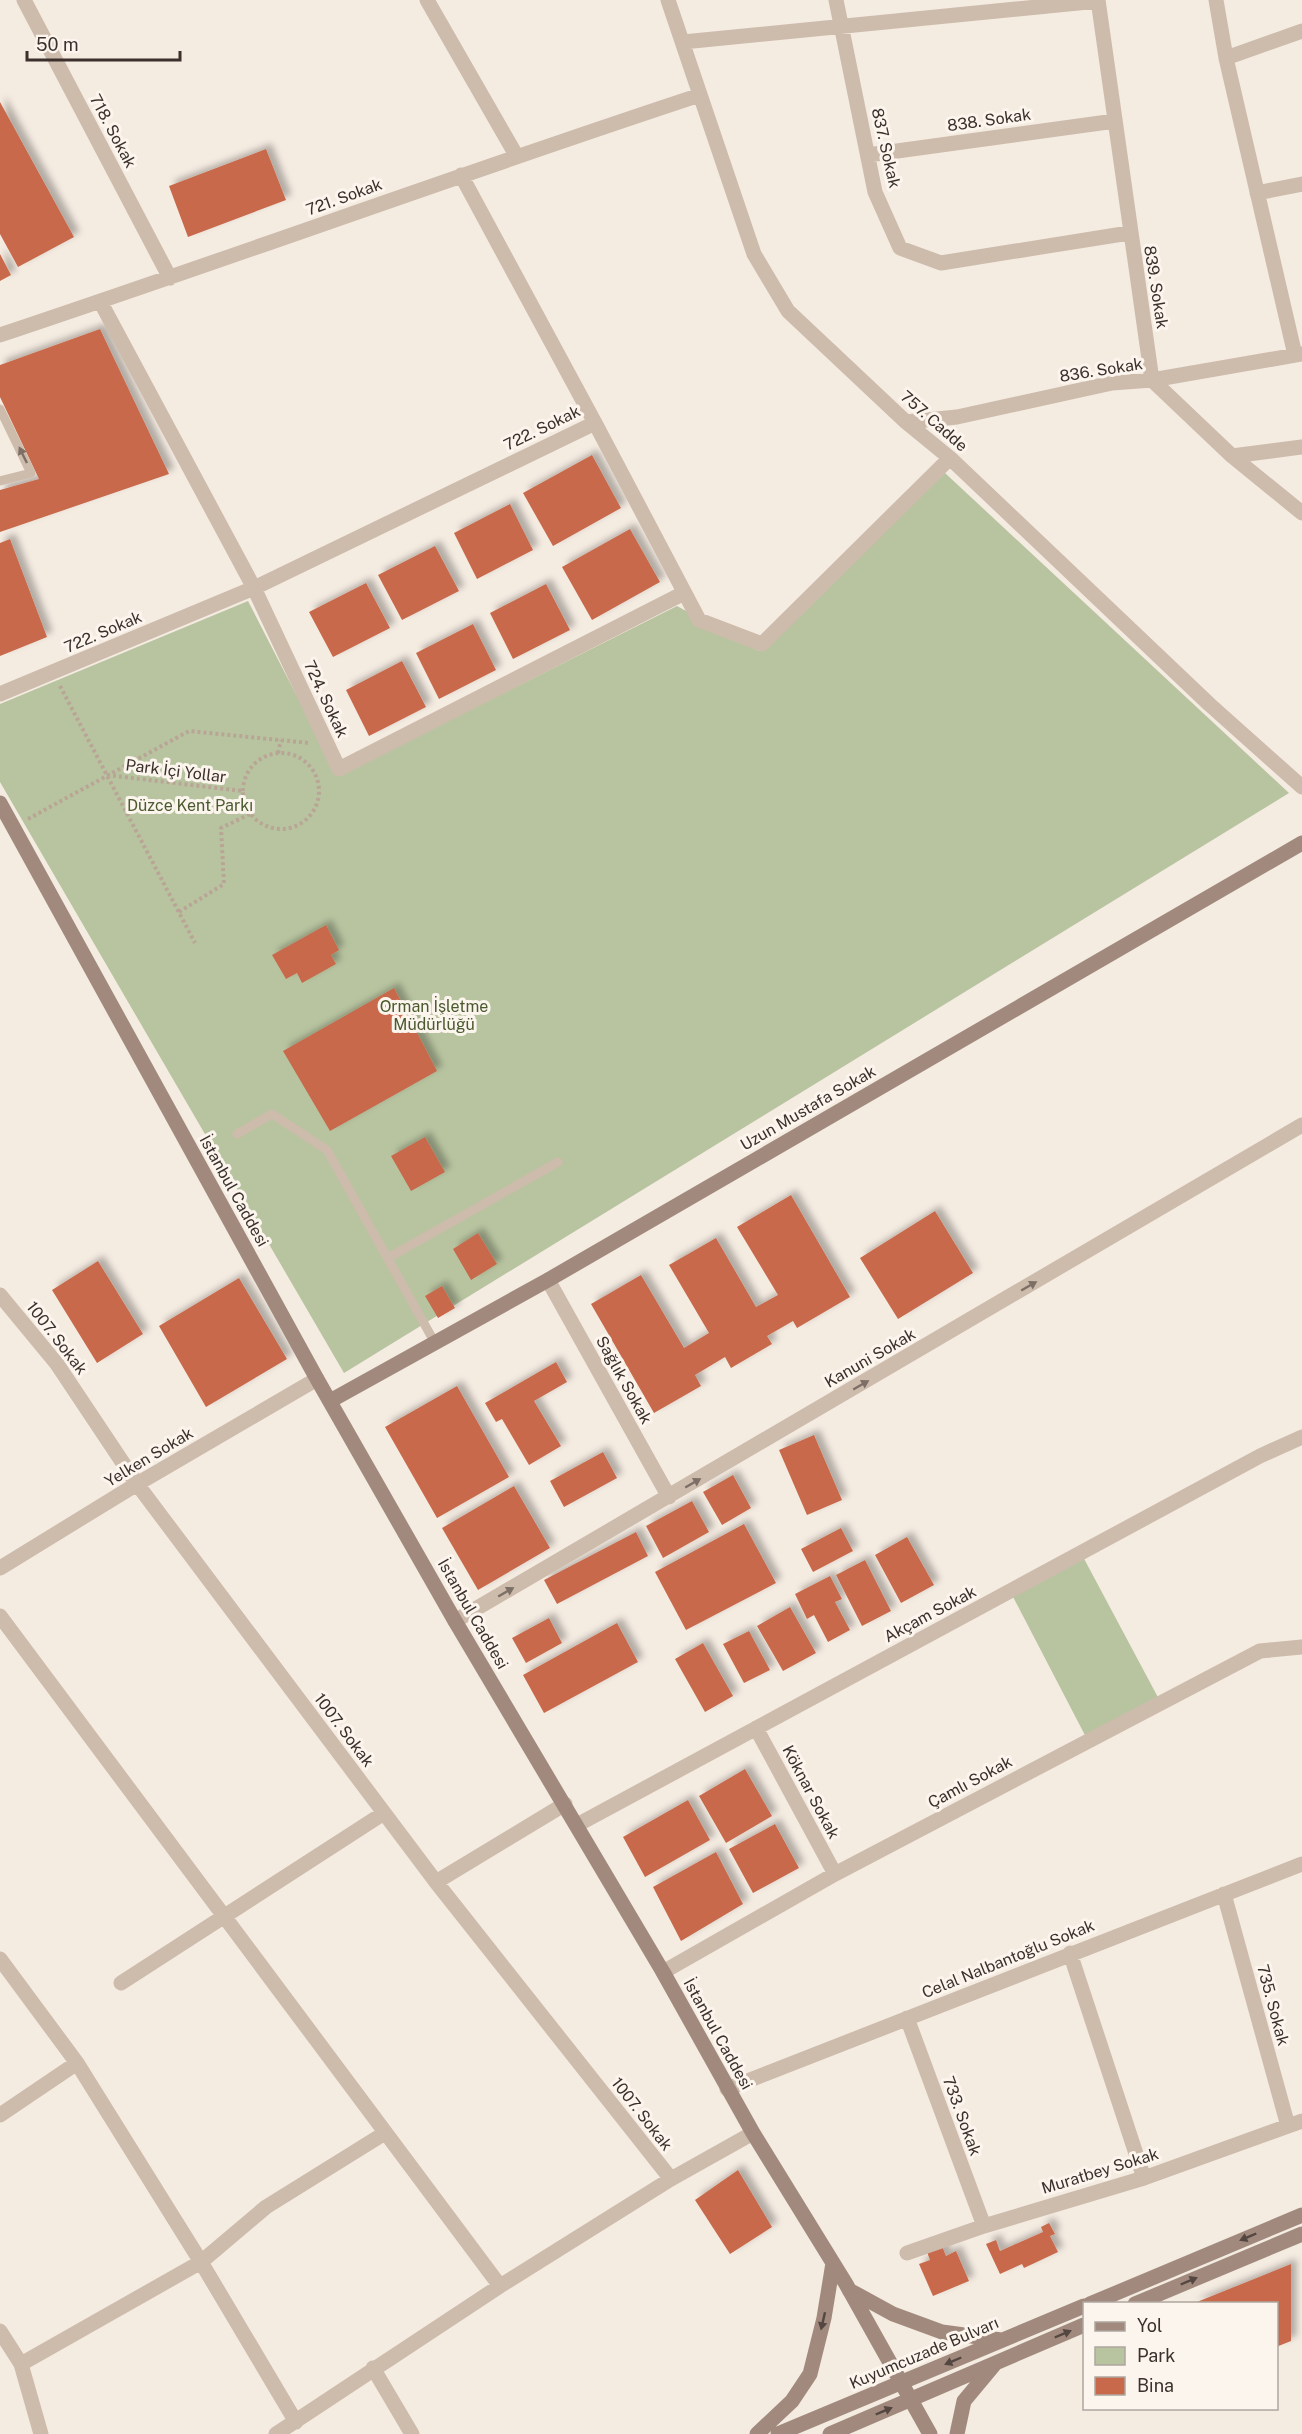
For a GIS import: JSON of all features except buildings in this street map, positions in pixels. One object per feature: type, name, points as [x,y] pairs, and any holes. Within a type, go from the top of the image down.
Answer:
[{"type":"main road","name":"İstanbul Caddesi","points":[[0,803],[317,1379],[455,1621],[663,1972],[727,2089],[849,2290],[930,2434]]},
{"type":"main road","name":"Uzun Mustafa Sokak","points":[[330,1401],[548,1280],[1302,843]]},
{"type":"main road","points":[[1095,2302],[1302,2215]]},
{"type":"main road","points":[[1140,2302],[1302,2234]]},
{"type":"main road","points":[[757,2434],[792,2401],[810,2374],[824,2318],[833,2263]]},
{"type":"main road","points":[[849,2290],[893,2314],[942,2332],[1001,2340]]},
{"type":"main road","name":"Kuyumcuzade Bulvarı","points":[[778,2434],[1083,2306]]},
{"type":"main road","points":[[830,2434],[1083,2325]]},
{"type":"main road","points":[[957,2434],[964,2401],[996,2363]]},
{"type":"street","name":"718. Sokak","points":[[24,0],[170,278]]},
{"type":"street","points":[[427,0],[516,155]]},
{"type":"street","name":"757. Cadde","points":[[668,0],[754,254],[788,311],[906,422],[950,458],[1209,704],[1302,787]]},
{"type":"street","name":"837. Sokak","points":[[836,0],[875,192],[900,248],[940,263],[1130,233]]},
{"type":"street","points":[[1216,0],[1226,58],[1257,193],[1298,355]]},
{"type":"street","points":[[683,42],[1098,1]]},
{"type":"street","name":"839. Sokak","points":[[1098,1],[1152,380]]},
{"type":"street","points":[[1226,58],[1302,32]]},
{"type":"street","name":"721. Sokak","points":[[0,335],[170,278],[516,155],[700,94]]},
{"type":"street","name":"838. Sokak","points":[[868,154],[1114,120]]},
{"type":"street","points":[[461,175],[595,423]]},
{"type":"street","points":[[1257,193],[1302,184]]},
{"type":"street","name":"724. Sokak","points":[[100,302],[254,588],[339,768],[684,592]]},
{"type":"street","name":"836. Sokak","points":[[906,422],[957,417],[1112,383],[1152,380],[1298,355]]},
{"type":"street","points":[[1152,380],[1232,456],[1302,513]]},
{"type":"street","name":"722. Sokak","points":[[0,694],[254,588],[595,423],[699,620],[762,644],[950,458]]},
{"type":"street","points":[[1232,456],[1302,447]]},
{"type":"street","name":"Kanuni Sokak","points":[[455,1621],[1302,1125]]},
{"type":"street","name":"Sağlık Sokak","points":[[548,1280],[669,1497]]},
{"type":"street","name":"1007. Sokak","points":[[0,1295],[57,1364],[137,1484],[436,1882],[671,2179]]},
{"type":"street","name":"Yelken Sokak","points":[[0,1568],[137,1484],[317,1379]]},
{"type":"street","name":"Akçam Sokak","points":[[577,1825],[1260,1456],[1302,1437]]},
{"type":"street","points":[[0,1616],[500,2286]]},
{"type":"street","name":"Çamlı Sokak","points":[[663,1972],[835,1874],[1260,1651],[1302,1647]]},
{"type":"street","name":"Köknar Sokak","points":[[756,1728],[835,1874]]},
{"type":"street","points":[[436,1882],[565,1804]]},
{"type":"street","points":[[121,1983],[384,1813]]},
{"type":"street","name":"Celal Nalbantoğlu Sokak","points":[[727,2089],[1302,1864]]},
{"type":"street","name":"735. Sokak","points":[[1224,1894],[1295,2124]]},
{"type":"street","points":[[1070,1953],[1143,2178]]},
{"type":"street","points":[[0,1959],[77,2063],[201,2262],[296,2422]]},
{"type":"street","name":"733. Sokak","points":[[907,2018],[984,2226]]},
{"type":"street","points":[[0,2115],[77,2063]]},
{"type":"street","name":"Muratbey Sokak","points":[[907,2253],[984,2226],[1143,2178],[1295,2124]]},
{"type":"street","points":[[21,2364],[201,2262],[266,2207],[385,2133]]},
{"type":"street","points":[[276,2434],[500,2286],[671,2179],[753,2133]]},
{"type":"street","points":[[0,2331],[21,2364],[41,2434]]},
{"type":"street","points":[[373,2368],[412,2434]]},
{"type":"lane","points":[[0,409],[31,473],[0,481]]},
{"type":"lane","points":[[237,1134],[272,1114],[327,1150],[435,1343]]},
{"type":"lane","points":[[387,1258],[558,1162]]},
{"type":"path","name":"Park İçi Yollar","points":[[52,672],[195,943]]},
{"type":"path","name":"Park İçi Yollar","points":[[13,827],[189,731],[328,745]]},
{"type":"path","points":[[179,912],[225,884],[221,828],[250,814],[266,825],[284,829],[297,826],[315,808],[318,783],[314,771],[305,761],[294,755],[278,753],[281,740]]},
{"type":"path","name":"Park İçi Yollar","points":[[250,814],[244,803],[242,791],[244,779],[259,759],[278,753]]},
{"type":"path","name":"Park İçi Yollar","points":[[107,775],[242,791]]},
{"type":"green space","name":"Orman İşletme Müdürlüğü","points":[[945,473],[1289,793],[344,1373],[0,782],[0,704],[248,601],[338,776],[677,606],[759,651]]},
{"type":"green space","points":[[1081,1553],[1161,1703],[1088,1741],[1010,1591]]},
{"type":"park label","name":"Düzce Kent Parkı","points":[[190,805]]}]
